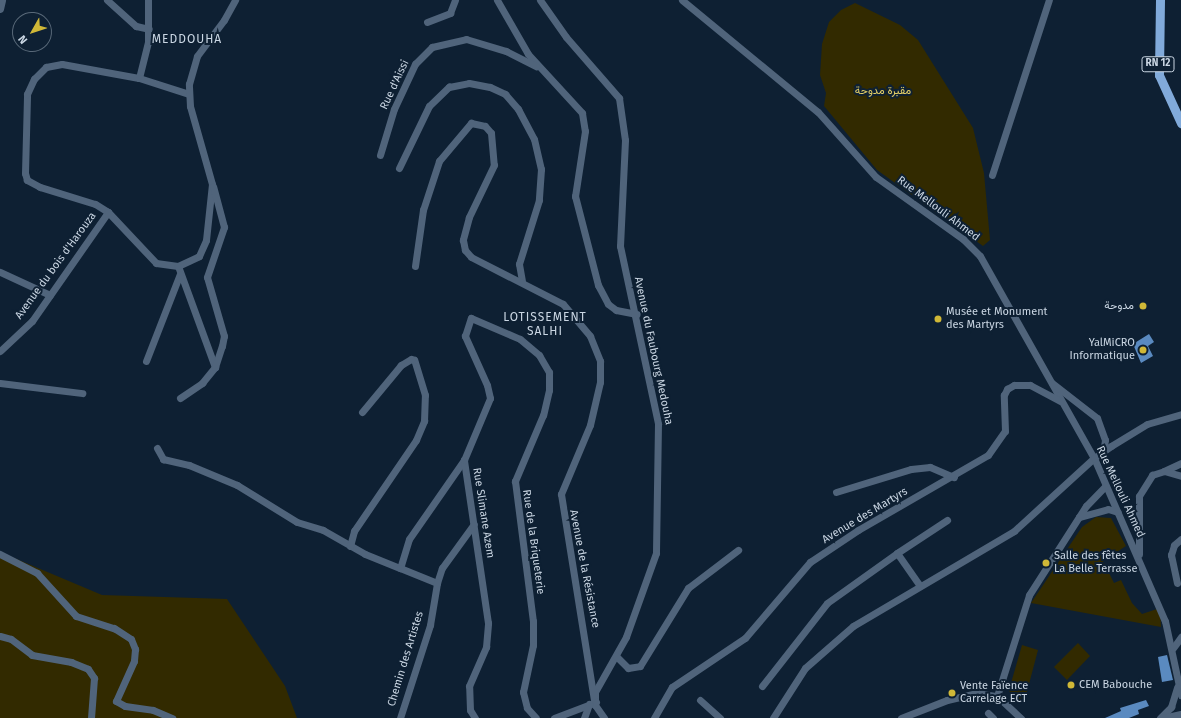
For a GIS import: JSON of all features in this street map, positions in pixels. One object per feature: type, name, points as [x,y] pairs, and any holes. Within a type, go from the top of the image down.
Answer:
[{"type":"main road","name":"RN 12","points":[[1160,0],[1158,74],[1181,122]]},
{"type":"street","points":[[0,9],[2,0]]},
{"type":"street","points":[[107,0],[136,26],[149,29]]},
{"type":"street","points":[[139,78],[149,29],[148,0]]},
{"type":"street","points":[[180,398],[197,389],[215,367],[224,336],[207,277],[224,227],[190,106],[189,84],[197,56],[224,20],[235,0]]},
{"type":"street","points":[[427,22],[450,13],[455,0]]},
{"type":"street","points":[[496,0],[540,68],[577,107],[585,121],[575,196],[598,285],[608,304],[616,310],[637,314]]},
{"type":"street","name":"Avenue du Faubourg Medouha","points":[[540,0],[566,37],[619,98],[624,140],[620,246],[637,314],[658,424],[658,537],[652,568],[634,619],[616,656],[600,682],[593,702],[584,718]]},
{"type":"street","name":"Rue Mellouli Ahmed","points":[[682,0],[818,112],[876,177],[963,239],[980,256],[1094,458],[1105,486],[1139,557],[1165,621],[1173,648],[1181,695]]},
{"type":"street","points":[[992,175],[1049,0]]},
{"type":"street","name":"Rue d'Aissi","points":[[380,155],[394,109],[415,64],[432,47],[453,40],[480,42],[540,68]]},
{"type":"street","points":[[108,212],[95,204],[40,187],[28,180],[25,173],[27,94],[42,69],[55,64],[139,78],[189,94]]},
{"type":"street","points":[[399,168],[429,106],[449,87],[469,83],[490,87],[505,94],[518,109],[534,139],[541,169],[539,200],[519,264],[522,281]]},
{"type":"street","name":"Avenue de la Résistance","points":[[414,266],[423,210],[439,161],[465,128],[471,123],[479,124],[491,133],[494,165],[469,217],[464,246],[471,257],[556,299],[569,310],[590,336],[600,361],[600,382],[590,425],[560,494],[564,532],[583,616],[593,702]]},
{"type":"street","points":[[212,184],[203,249],[199,256],[178,266],[215,367]]},
{"type":"street","name":"Avenue du bois d'Harouza","points":[[0,351],[32,321],[108,212],[156,263],[178,266]]},
{"type":"street","points":[[0,272],[50,295]]},
{"type":"street","points":[[146,361],[180,274]]},
{"type":"street","name":"Rue Slimane Azem","points":[[471,318],[465,336],[487,385],[490,398],[464,460],[488,623],[486,647],[469,686],[470,710],[475,718]]},
{"type":"street","name":"Rue de la Briqueterie","points":[[471,318],[520,339],[539,355],[549,372],[549,390],[543,415],[515,481],[533,621],[533,645],[523,692],[527,708],[536,718]]},
{"type":"street","points":[[350,546],[354,531],[416,440],[424,421],[425,395],[414,360],[411,358],[401,365],[362,412]]},
{"type":"street","points":[[1050,381],[1097,418],[1105,440],[1103,452]]},
{"type":"street","points":[[0,383],[82,393]]},
{"type":"street","name":"Avenue des Martyrs","points":[[654,718],[672,687],[750,634],[810,562],[858,530],[954,477],[988,455],[1006,431],[1004,395],[1007,390],[1014,385],[1030,385],[1062,402]]},
{"type":"street","points":[[773,718],[804,668],[853,626],[1014,531],[1094,458],[1146,424],[1181,414]]},
{"type":"street","points":[[157,448],[163,459],[194,467],[237,485],[297,522],[323,530],[350,546],[437,583]]},
{"type":"street","points":[[400,568],[410,540],[464,460]]},
{"type":"street","points":[[1139,557],[1139,496],[1152,475],[1181,463]]},
{"type":"street","points":[[836,492],[911,469],[930,467],[954,477]]},
{"type":"street","points":[[1164,471],[1181,476]]},
{"type":"street","points":[[998,696],[1029,595],[1079,517],[1105,486]]},
{"type":"street","points":[[1079,517],[1108,509],[1118,512]]},
{"type":"street","points":[[762,686],[827,603],[947,520]]},
{"type":"street","name":"Chemin des Artistes","points":[[400,718],[430,625],[437,583],[442,568],[474,524]]},
{"type":"street","points":[[1178,583],[1171,554],[1174,545],[1181,539]]},
{"type":"street","points":[[616,656],[628,668],[640,666],[688,588],[738,550]]},
{"type":"street","points":[[0,554],[37,573],[76,616],[114,628],[131,639],[135,648],[134,661],[116,701],[125,706],[153,710],[172,718]]},
{"type":"street","points":[[897,554],[920,586]]},
{"type":"street","points":[[0,636],[11,638],[32,655],[76,663],[88,669],[94,678],[91,718]]},
{"type":"street","points":[[1173,648],[1181,637]]},
{"type":"street","points":[[1161,718],[1171,707],[1179,684]]},
{"type":"street","points":[[901,718],[947,700],[977,693],[998,696],[1020,718]]},
{"type":"street","points":[[700,700],[720,718]]},
{"type":"street","points":[[554,718],[593,702],[604,718]]},
{"type":"street","points":[[1161,718],[1181,714]]},
{"type":"green space","name":"مقبرة مدوحة","points":[[855,3],[900,25],[918,40],[973,128],[984,173],[990,240],[983,246],[877,170],[824,106],[826,93],[820,75],[822,44],[829,22],[841,10]]},
{"type":"green space","points":[[1096,517],[1111,518],[1126,546],[1103,561],[1114,583],[1121,580],[1132,603],[1142,614],[1160,608],[1161,627],[1031,603],[1082,527]]},
{"type":"green space","points":[[0,552],[102,595],[227,599],[285,686],[297,718],[0,718]]},
{"type":"green space","points":[[1078,643],[1090,656],[1067,680],[1054,667]]},
{"type":"green space","points":[[1022,645],[1038,650],[1024,703],[1011,696],[1009,690]]},
{"type":"building","name":"YalMiCRO Informatique","points":[[1149,334],[1154,342],[1148,346],[1153,356],[1141,363],[1133,344]]},
{"type":"building","points":[[1167,655],[1173,680],[1162,682],[1158,657]]},
{"type":"building","points":[[1146,700],[1149,706],[1138,710],[1139,714],[1129,718],[1105,718],[1121,711],[1120,708]]},
{"type":"place","name":"مدوحة","points":[[1143,306]]},
{"type":"place","name":"Musée et Monument des Martyrs","points":[[938,319]]},
{"type":"place","name":"YalMiCRO Informatique","points":[[1143,350]]},
{"type":"place","name":"Salle des fêtes La Belle Terrasse","points":[[1046,563]]},
{"type":"place","name":"CEM Babouche","points":[[1071,685]]},
{"type":"place","name":"Vente Faïence Carrelage ECT","points":[[952,693]]},
{"type":"district","name":"MEDDOUHA","points":[[187,40]]},
{"type":"district","name":"LOTISSEMENT SALHI","points":[[545,325]]}]
